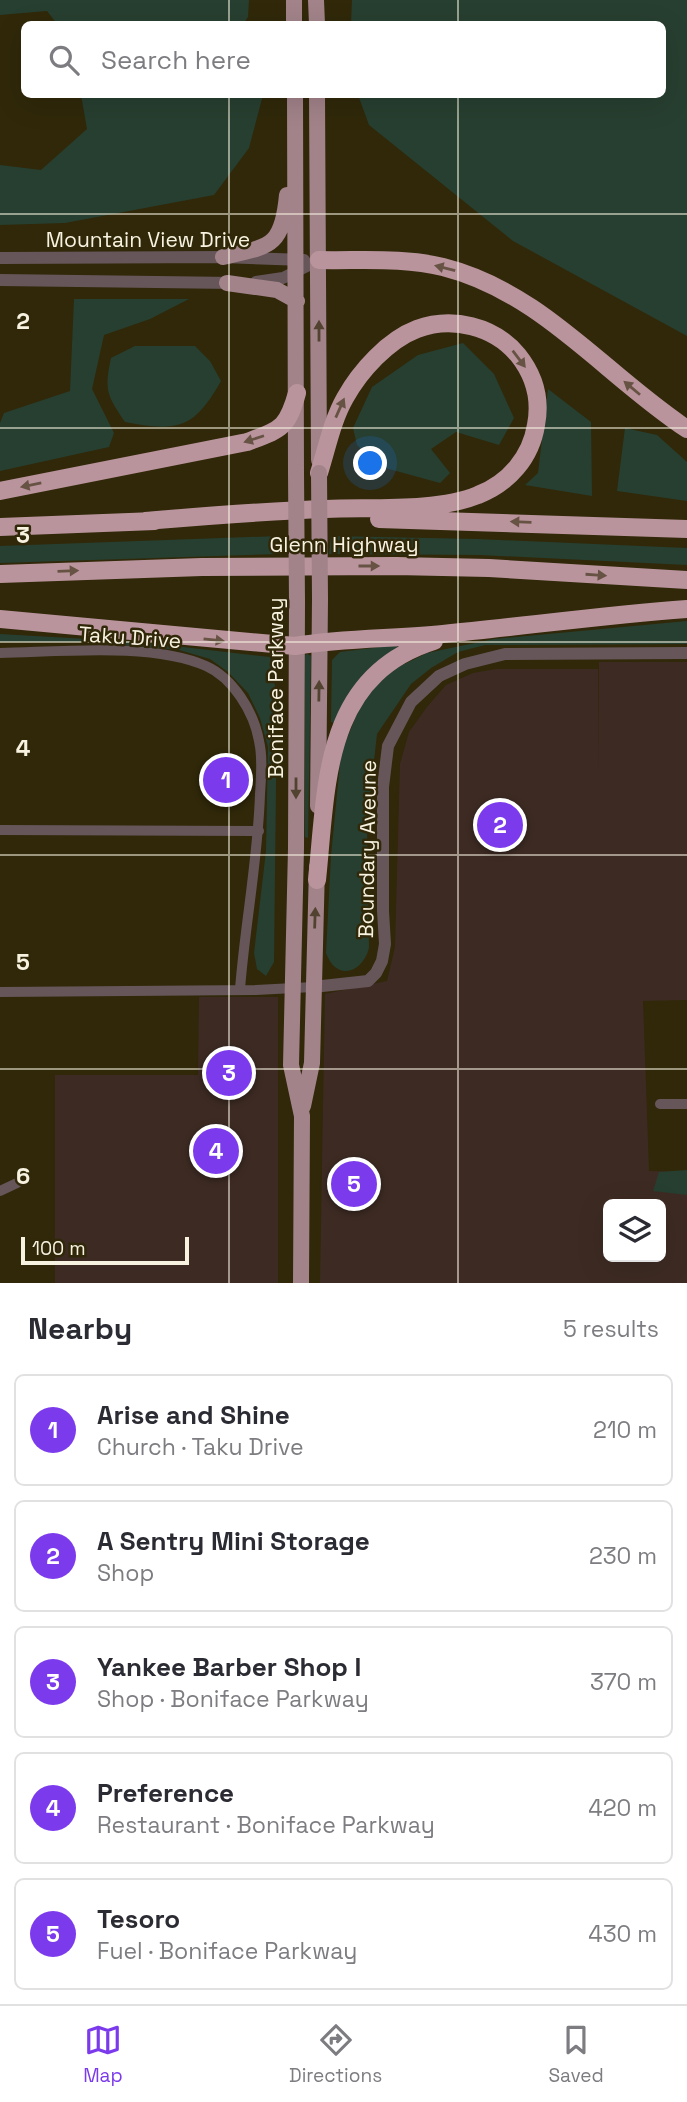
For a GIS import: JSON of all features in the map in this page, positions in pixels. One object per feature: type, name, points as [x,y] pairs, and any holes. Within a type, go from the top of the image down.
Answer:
[{"type":"highway","points":[[319,260],[423,263],[487,282],[521,299],[551,321],[646,400],[687,429]]},
{"type":"highway","points":[[145,521],[259,511],[429,505],[480,495],[510,475],[524,459],[533,440],[537,398],[528,370],[507,344],[480,328],[445,324],[414,330],[384,351],[352,386],[335,421],[319,473]]},
{"type":"highway","points":[[0,491],[247,442],[279,429],[288,421],[297,393]]},
{"type":"highway","name":"Glenn Highway","points":[[0,527],[145,521],[417,518],[687,529]]},
{"type":"highway","name":"Glenn Highway","points":[[0,574],[202,567],[397,566],[489,568],[687,580]]},
{"type":"highway","points":[[0,619],[295,646],[527,626],[687,608]]},
{"type":"highway","points":[[317,880],[326,785],[335,740],[345,715],[367,683],[399,656],[427,643],[527,626]]},
{"type":"main road","points":[[294,0],[294,21]]},
{"type":"main road","points":[[316,0],[317,21]]},
{"type":"main road","points":[[223,257],[270,244],[282,230],[295,98]]},
{"type":"main road","name":"Boniface Parkway","points":[[301,1283],[302,1116],[312,1063],[317,880],[320,642],[317,98]]},
{"type":"main road","name":"Boniface Parkway","points":[[295,113],[296,848],[291,1065],[302,1116]]},
{"type":"main road","points":[[227,284],[276,290],[297,301]]},
{"type":"street","name":"Mountain View Drive","points":[[0,258],[223,257],[296,266]]},
{"type":"street","name":"Mountain View Drive","points":[[0,280],[227,284],[268,281],[296,266],[319,260]]},
{"type":"street","name":"Taku Drive","points":[[0,653],[116,651],[168,655],[207,666],[232,686],[247,707],[259,740],[261,766],[259,831],[240,989]]},
{"type":"street","name":"Boundary Aveune","points":[[313,987],[368,981],[382,961],[385,944],[383,787],[388,746],[411,702],[439,676],[465,664],[505,654],[687,653]]},
{"type":"street","points":[[0,830],[259,831]]},
{"type":"street","points":[[0,992],[313,987]]},
{"type":"street","points":[[660,1104],[687,1104]]},
{"type":"street","points":[[0,1191],[17,1183]]},
{"type":"shaded area","points":[[599,662],[687,662],[687,1000],[643,1001],[649,1171],[687,1172],[687,1283],[320,1283],[325,994],[387,981],[395,947],[400,764],[409,732],[446,685],[473,673],[496,669],[598,669],[599,776]]},
{"type":"shaded area","points":[[199,997],[278,997],[278,1283],[55,1283],[55,1075],[198,1075]]},
{"type":"green space","points":[[0,0],[249,0],[245,21],[55,21],[47,11],[0,15]]},
{"type":"green space","points":[[352,0],[687,0],[687,336],[513,241],[369,125],[359,98],[666,98],[666,21],[351,21]]},
{"type":"green space","points":[[82,98],[262,98],[249,148],[214,195],[65,223],[0,225],[0,165],[41,170],[87,129]]},
{"type":"green space","points":[[74,299],[189,299],[150,319],[104,335],[92,389],[114,433],[109,447],[0,471],[0,423],[4,413],[70,391]]},
{"type":"green space","points":[[463,343],[494,374],[514,418],[499,445],[456,432],[431,449],[450,473],[440,483],[378,466],[357,445],[353,428],[372,387],[418,355]]},
{"type":"green space","points":[[135,346],[195,346],[210,361],[221,381],[202,409],[183,423],[159,427],[125,422],[109,392],[109,369],[111,358]]},
{"type":"green space","points":[[548,389],[591,422],[592,496],[525,485],[538,473]]},
{"type":"green space","points":[[625,428],[657,435],[687,462],[687,501],[617,491]]},
{"type":"green space","points":[[279,536],[279,554],[0,563],[0,546]]},
{"type":"green space","points":[[331,536],[687,548],[687,565],[480,555],[329,554]]},
{"type":"green space","points":[[687,621],[687,644],[485,645],[458,652],[411,684],[377,734],[367,824],[369,948],[361,964],[349,971],[342,971],[330,962],[326,953],[331,856],[341,753],[363,699],[378,683],[394,669],[427,653],[494,639]]},
{"type":"green space","points":[[0,634],[140,642],[270,657],[277,698],[274,962],[266,976],[257,969],[254,953],[266,851],[268,747],[260,718],[248,693],[228,672],[210,659],[179,650],[91,642],[0,642]]},
{"type":"green space","points":[[397,645],[397,649],[352,690],[335,723],[331,722],[332,660],[340,652]]},
{"type":"green space","points":[[307,654],[311,656],[308,838],[305,837]]},
{"type":"green space","points":[[687,1170],[687,1195],[653,1191],[659,1172]]},
{"type":"place","name":"Arise and Shine","points":[[226,780]]},
{"type":"place","name":"A Sentry Mini Storage","points":[[500,825]]},
{"type":"place","name":"Yankee Barber Shop I","points":[[229,1073]]},
{"type":"place","name":"Preference","points":[[216,1151]]},
{"type":"place","name":"Tesoro","points":[[354,1184]]}]
